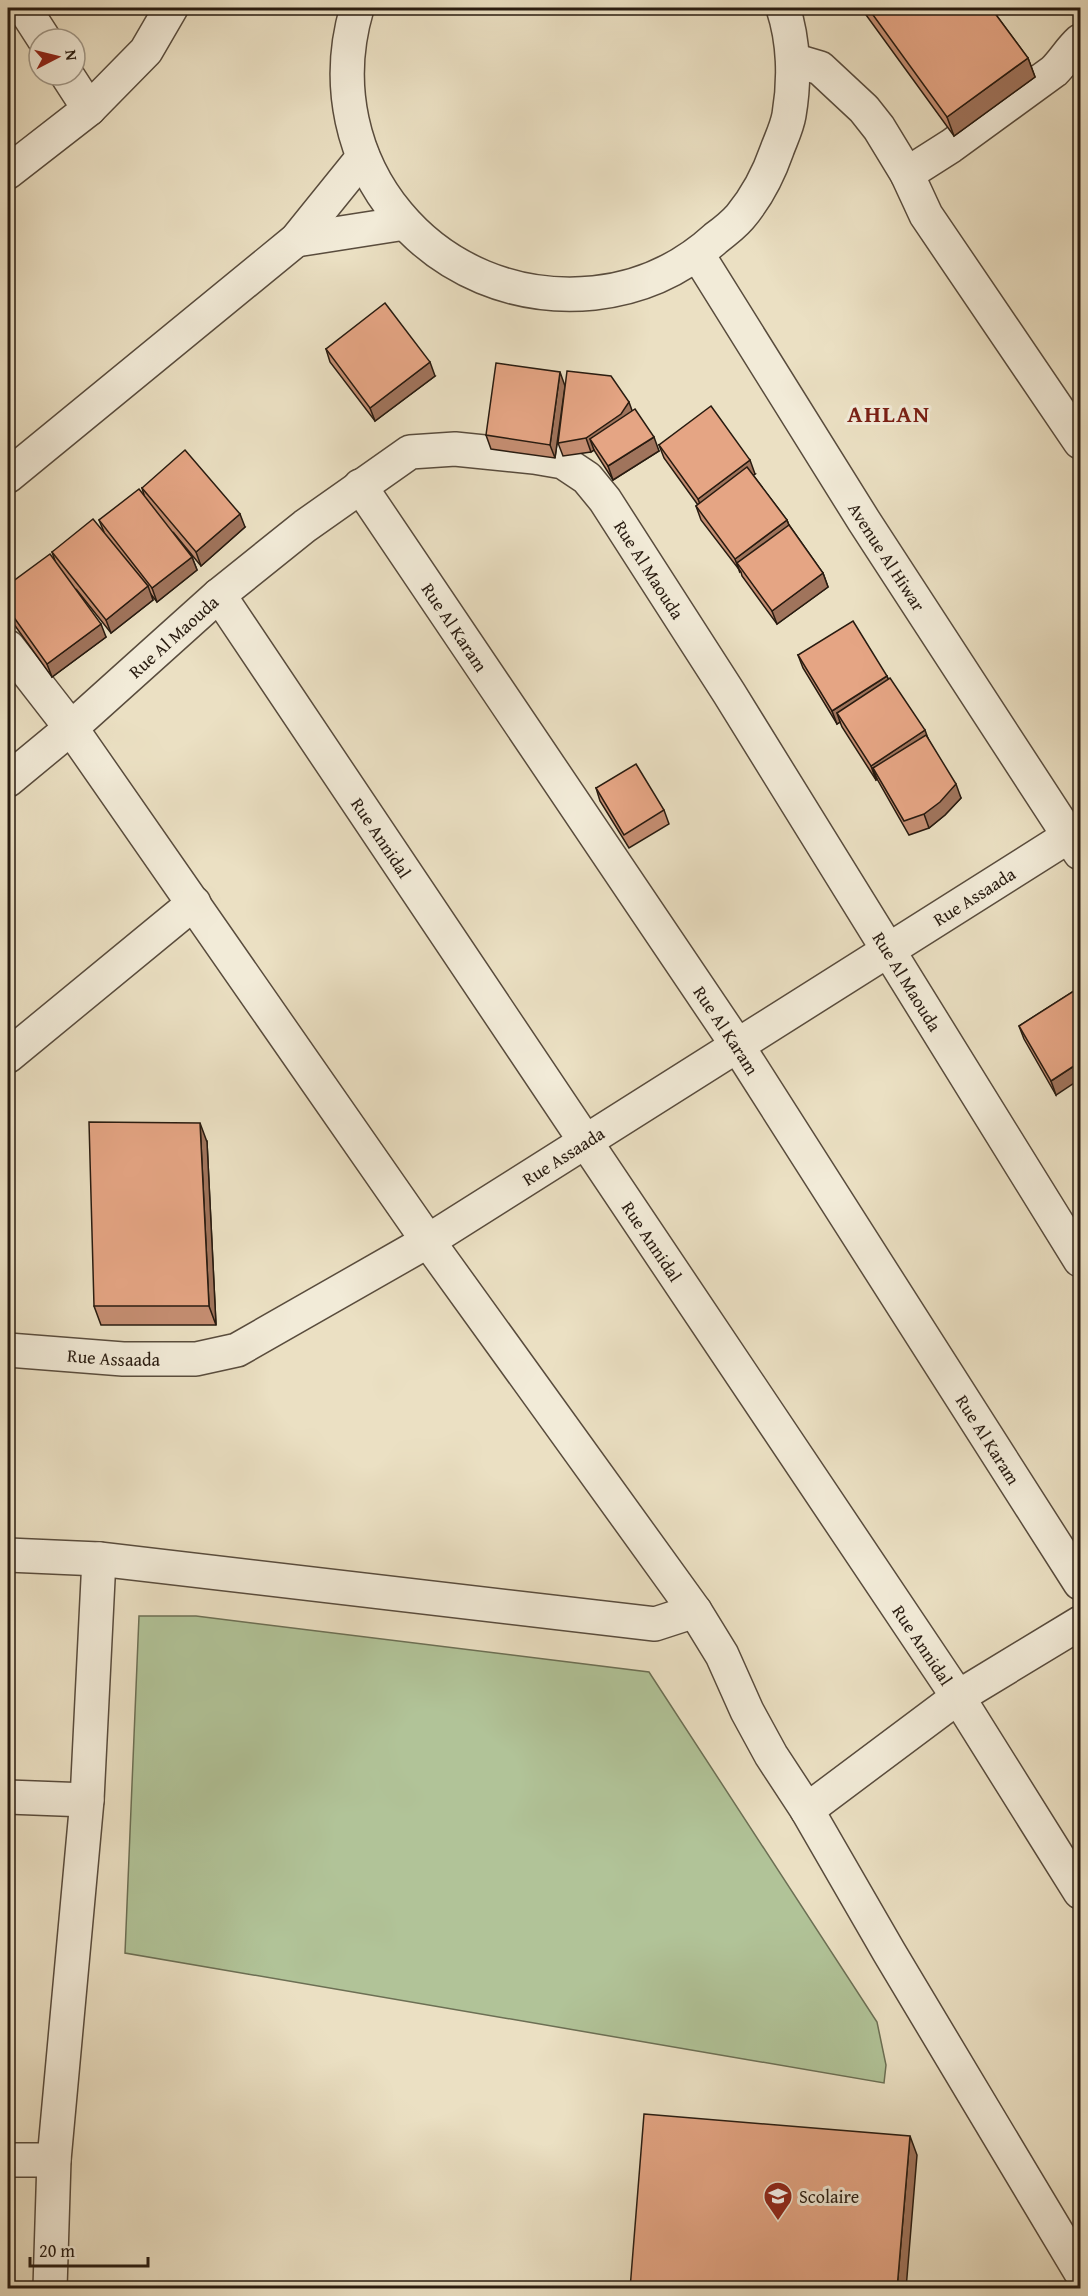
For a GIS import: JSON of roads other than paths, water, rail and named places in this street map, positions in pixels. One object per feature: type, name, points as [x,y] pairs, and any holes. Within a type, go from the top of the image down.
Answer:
[{"type":"street","points":[[24,8],[36,27]]},
{"type":"street","points":[[8,172],[89,109],[146,51],[171,8]]},
{"type":"street","points":[[357,8],[349,36],[348,98],[363,157],[381,192],[405,223],[439,253],[478,276],[522,290],[568,295],[614,291],[658,277],[698,255],[740,217],[770,170],[789,116],[793,60],[786,10]]},
{"type":"street","points":[[908,174],[951,146],[1054,71],[1068,58],[1073,47],[1080,40]]},
{"type":"street","points":[[793,60],[820,68],[846,90],[879,128],[908,174],[926,215],[1080,442]]},
{"type":"street","points":[[75,87],[89,109]]},
{"type":"street","points":[[8,476],[296,240],[363,157]]},
{"type":"street","points":[[296,240],[405,223]]},
{"type":"street","name":"Avenue Al Hiwar","points":[[698,255],[864,521],[1077,839]]},
{"type":"street","name":"Rue Al Maouda","points":[[8,780],[71,728],[219,595],[305,526],[410,452],[455,449],[563,462],[587,478],[605,500],[729,693],[1080,1260]]},
{"type":"street","name":"Rue Al Karam","points":[[360,486],[737,1045],[1080,1582]]},
{"type":"street","name":"Rue Annidal","points":[[219,595],[958,1697],[1080,1892]]},
{"type":"street","points":[[8,647],[71,728],[428,1241],[695,1611],[722,1655],[747,1711],[771,1755],[807,1810],[918,2001],[1080,2271]]},
{"type":"street","name":"Rue Assaada","points":[[8,1350],[123,1359],[196,1359],[237,1350],[428,1241],[888,951],[1077,839]]},
{"type":"street","points":[[8,1056],[194,903]]},
{"type":"street","points":[[8,1555],[99,1559],[655,1624],[695,1611]]},
{"type":"street","points":[[50,2289],[54,2160],[87,1800],[99,1559]]},
{"type":"street","points":[[807,1810],[958,1697],[1080,1623]]},
{"type":"street","points":[[8,1797],[87,1800]]},
{"type":"street","points":[[8,2160],[54,2160]]},
{"type":"place","name":"Scolaire","points":[[778,2222]]},
{"type":"district","name":"AHLAN","points":[[889,413]]}]
